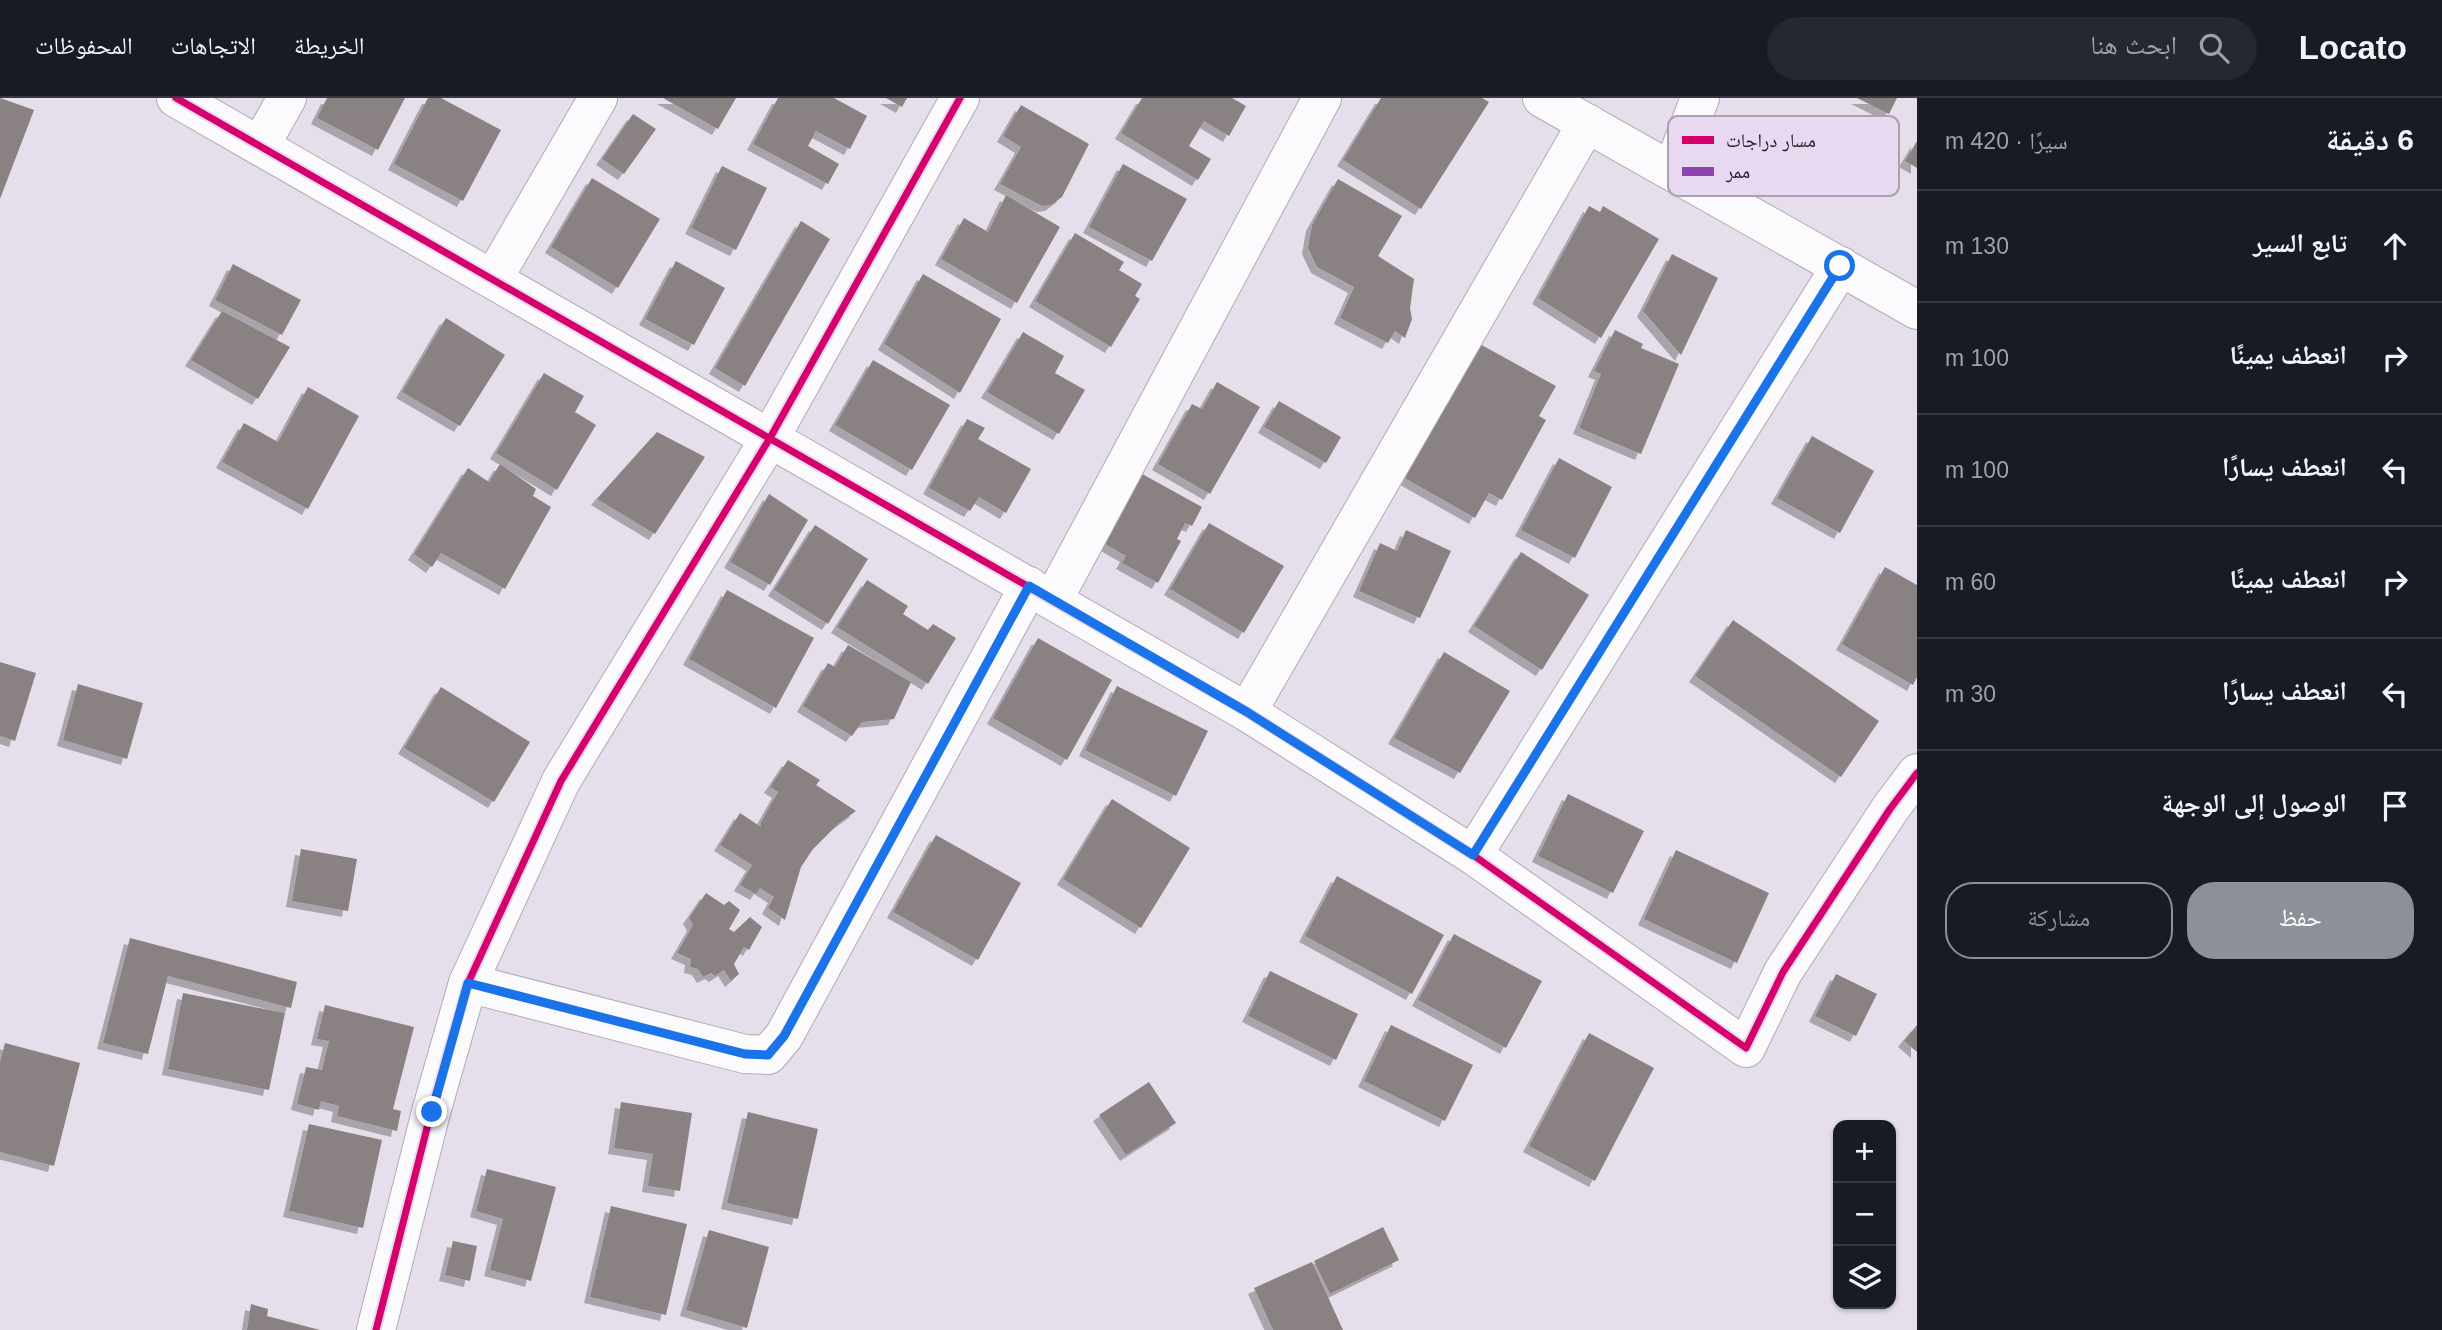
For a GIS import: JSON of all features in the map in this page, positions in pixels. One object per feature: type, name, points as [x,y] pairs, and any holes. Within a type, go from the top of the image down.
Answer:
[{"type":"street","points":[[176,98],[1247,712],[1473,855],[1746,1048],[1783,972],[1890,809],[1917,773]]},
{"type":"street","points":[[260,146],[287,98]]},
{"type":"street","points":[[493,279],[598,98]]},
{"type":"street","points":[[376,1330],[468,983],[561,781],[770,438],[960,98]]},
{"type":"street","points":[[468,983],[745,1054],[768,1055],[784,1036],[1041,593],[1322,98]]},
{"type":"street","points":[[1542,98],[1668,169]]},
{"type":"street","points":[[1693,116],[1700,98]]},
{"type":"street","points":[[1247,712],[1587,123]]},
{"type":"street","points":[[1716,196],[1917,310]]},
{"type":"street","points":[[1473,855],[1840,266]]},
{"type":"building","points":[[0,98],[34,110],[0,199]]},
{"type":"building","points":[[327,98],[405,98],[378,150],[317,118]]},
{"type":"building","points":[[428,98],[441,98],[501,130],[463,201],[394,164]]},
{"type":"building","points":[[663,98],[736,98],[718,129]]},
{"type":"building","points":[[778,98],[834,98],[867,116],[850,149],[816,131],[808,146],[839,164],[828,184],[753,144]]},
{"type":"building","points":[[886,98],[907,98],[902,107]]},
{"type":"building","points":[[1142,98],[1232,98],[1246,106],[1229,136],[1204,121],[1189,146],[1211,159],[1198,180],[1121,133]]},
{"type":"building","points":[[1381,98],[1482,98],[1489,102],[1421,209],[1343,160]]},
{"type":"building","points":[[1857,98],[1897,98],[1889,114]]},
{"type":"building","points":[[1021,105],[1089,144],[1062,197],[1051,205],[1042,206],[1000,184],[1021,147],[1003,136]]},
{"type":"building","points":[[633,114],[656,129],[624,174],[602,159]]},
{"type":"building","points":[[1917,141],[1917,168],[1905,161]]},
{"type":"building","points":[[1123,164],[1187,199],[1152,261],[1089,227]]},
{"type":"building","points":[[722,166],[767,188],[736,250],[691,228]]},
{"type":"building","points":[[592,178],[660,219],[618,288],[551,247]]},
{"type":"building","points":[[1338,179],[1402,216],[1378,256],[1414,279],[1410,308],[1412,319],[1405,338],[1395,331],[1388,343],[1340,318],[1354,287],[1317,267],[1308,248],[1312,225]]},
{"type":"building","points":[[1006,195],[1060,227],[1017,303],[941,259],[964,218],[988,232]]},
{"type":"building","points":[[1589,206],[1600,212],[1603,206],[1659,239],[1601,338],[1538,298]]},
{"type":"building","points":[[801,221],[830,239],[745,386],[715,368]]},
{"type":"building","points":[[1075,233],[1124,262],[1119,270],[1142,284],[1135,296],[1140,299],[1111,347],[1035,301]]},
{"type":"building","points":[[1672,254],[1718,278],[1681,355],[1643,311]]},
{"type":"building","points":[[676,261],[725,288],[694,345],[645,319]]},
{"type":"building","points":[[233,264],[301,300],[282,335],[215,300]]},
{"type":"building","points":[[923,274],[1001,319],[960,393],[884,344]]},
{"type":"building","points":[[222,311],[290,347],[258,399],[191,360]]},
{"type":"building","points":[[446,318],[505,355],[460,426],[402,392]]},
{"type":"building","points":[[1615,330],[1643,344],[1641,348],[1679,364],[1641,454],[1579,428],[1601,374],[1594,371]]},
{"type":"building","points":[[1023,332],[1064,356],[1055,373],[1085,390],[1059,434],[987,392]]},
{"type":"building","points":[[1476,342],[1556,386],[1539,416],[1546,420],[1502,500],[1489,493],[1475,518],[1401,476]]},
{"type":"building","points":[[873,360],[950,405],[912,470],[835,425]]},
{"type":"building","points":[[544,373],[584,396],[575,412],[596,425],[557,490],[496,453]]},
{"type":"building","points":[[1217,382],[1260,407],[1210,494],[1158,464],[1192,404],[1202,409]]},
{"type":"building","points":[[308,387],[359,416],[308,509],[222,462],[244,423],[278,442]]},
{"type":"building","points":[[1279,401],[1341,437],[1326,463],[1264,427]]},
{"type":"building","points":[[967,419],[985,428],[978,439],[1031,469],[1006,513],[979,497],[970,511],[929,488]]},
{"type":"building","points":[[657,432],[705,457],[655,534],[597,499]]},
{"type":"building","points":[[1812,436],[1874,471],[1840,533],[1777,498]]},
{"type":"building","points":[[1559,458],[1612,487],[1575,558],[1521,530]]},
{"type":"building","points":[[500,464],[536,489],[533,496],[551,507],[505,589],[441,553],[432,567],[414,554],[468,468],[489,482]]},
{"type":"building","points":[[1135,470],[1202,507],[1192,526],[1185,523],[1177,539],[1181,541],[1158,583],[1122,563],[1126,556],[1105,544],[1117,522],[1109,518]]},
{"type":"building","points":[[769,494],[808,520],[770,585],[730,562]]},
{"type":"building","points":[[1209,523],[1284,566],[1244,633],[1170,589]]},
{"type":"building","points":[[815,525],[868,559],[828,624],[774,590]]},
{"type":"building","points":[[1406,530],[1451,551],[1420,618],[1359,591],[1380,543],[1397,551]]},
{"type":"building","points":[[1521,552],[1589,595],[1542,670],[1474,626]]},
{"type":"building","points":[[1885,567],[1917,585],[1917,677],[1913,685],[1842,644]]},
{"type":"building","points":[[867,580],[908,606],[903,614],[928,630],[933,624],[956,638],[928,684],[837,627]]},
{"type":"building","points":[[727,590],[814,638],[776,708],[689,659]]},
{"type":"building","points":[[1733,620],[1879,721],[1841,777],[1695,676]]},
{"type":"building","points":[[1038,638],[1112,680],[1067,760],[993,718]]},
{"type":"building","points":[[848,645],[911,682],[894,719],[862,722],[852,736],[803,706],[828,663],[835,667]]},
{"type":"building","points":[[1444,652],[1510,691],[1460,773],[1394,738]]},
{"type":"building","points":[[0,662],[36,673],[15,741],[0,736]]},
{"type":"building","points":[[78,684],[143,703],[127,759],[63,740]]},
{"type":"building","points":[[1117,686],[1208,731],[1176,796],[1085,750]]},
{"type":"building","points":[[441,687],[530,742],[494,802],[404,748]]},
{"type":"building","points":[[788,760],[820,780],[816,785],[856,811],[838,824],[813,849],[801,867],[785,920],[768,908],[774,897],[760,888],[756,894],[740,885],[752,865],[720,845],[740,813],[761,827],[761,822],[778,792],[770,787]]},
{"type":"building","points":[[1568,794],[1644,831],[1613,893],[1538,856]]},
{"type":"building","points":[[1112,799],[1190,848],[1141,928],[1063,879]]},
{"type":"building","points":[[936,835],[1021,883],[978,960],[893,912]]},
{"type":"building","points":[[301,849],[357,859],[348,911],[292,901]]},
{"type":"building","points":[[1676,850],[1769,893],[1737,963],[1644,919]]},
{"type":"building","points":[[1337,876],[1444,935],[1412,994],[1305,936]]},
{"type":"building","points":[[706,893],[724,905],[729,901],[740,910],[729,929],[734,932],[750,917],[762,927],[749,950],[744,947],[734,964],[739,974],[731,981],[724,970],[715,976],[711,973],[703,977],[698,969],[690,967],[691,959],[677,953],[693,925],[689,918]]},
{"type":"building","points":[[1454,934],[1542,981],[1506,1048],[1418,1000]]},
{"type":"building","points":[[130,938],[297,982],[291,1008],[168,976],[148,1054],[103,1043]]},
{"type":"building","points":[[1270,971],[1358,1014],[1336,1060],[1248,1016]]},
{"type":"building","points":[[1836,974],[1877,994],[1856,1036],[1815,1016]]},
{"type":"building","points":[[183,993],[285,1013],[269,1090],[168,1069]]},
{"type":"building","points":[[325,1005],[414,1027],[393,1109],[401,1111],[397,1131],[337,1116],[339,1106],[321,1101],[319,1110],[297,1104],[306,1067],[322,1070],[329,1041],[317,1039]]},
{"type":"building","points":[[1391,1025],[1473,1065],[1445,1121],[1364,1081]]},
{"type":"building","points":[[1917,1025],[1917,1052],[1904,1041]]},
{"type":"building","points":[[1589,1033],[1654,1068],[1595,1181],[1529,1146]]},
{"type":"building","points":[[5,1043],[80,1063],[54,1166],[0,1152],[0,1062]]},
{"type":"building","points":[[1149,1082],[1176,1123],[1126,1155],[1099,1115]]},
{"type":"building","points":[[621,1102],[692,1113],[680,1191],[648,1186],[653,1154],[614,1148]]},
{"type":"building","points":[[748,1112],[818,1129],[798,1219],[727,1203]]},
{"type":"building","points":[[309,1124],[382,1140],[363,1228],[289,1211]]},
{"type":"building","points":[[487,1169],[556,1187],[531,1281],[490,1270],[503,1219],[476,1211]]},
{"type":"building","points":[[611,1206],[687,1224],[666,1315],[590,1297]]},
{"type":"building","points":[[1383,1227],[1399,1260],[1330,1294],[1314,1261]]},
{"type":"building","points":[[709,1230],[769,1247],[747,1328],[686,1310]]},
{"type":"building","points":[[453,1241],[477,1246],[470,1281],[445,1275]]},
{"type":"building","points":[[1312,1262],[1343,1330],[1273,1330],[1254,1288]]},
{"type":"building","points":[[251,1304],[268,1309],[267,1316],[320,1330],[247,1330]]},
{"type":"marked path","points":[[1473,855],[1841,266]]},
{"type":"cycle path","points":[[176,98],[1247,712],[1473,855],[1746,1048],[1783,972],[1890,809],[1917,773]]},
{"type":"cycle path","points":[[376,1330],[431,1112],[468,983],[561,781],[770,438],[960,98]]},
{"type":"route","points":[[432,1112],[468,983],[745,1054],[768,1055],[784,1036],[1029,586],[1247,712],[1473,855],[1840,266]]}]
